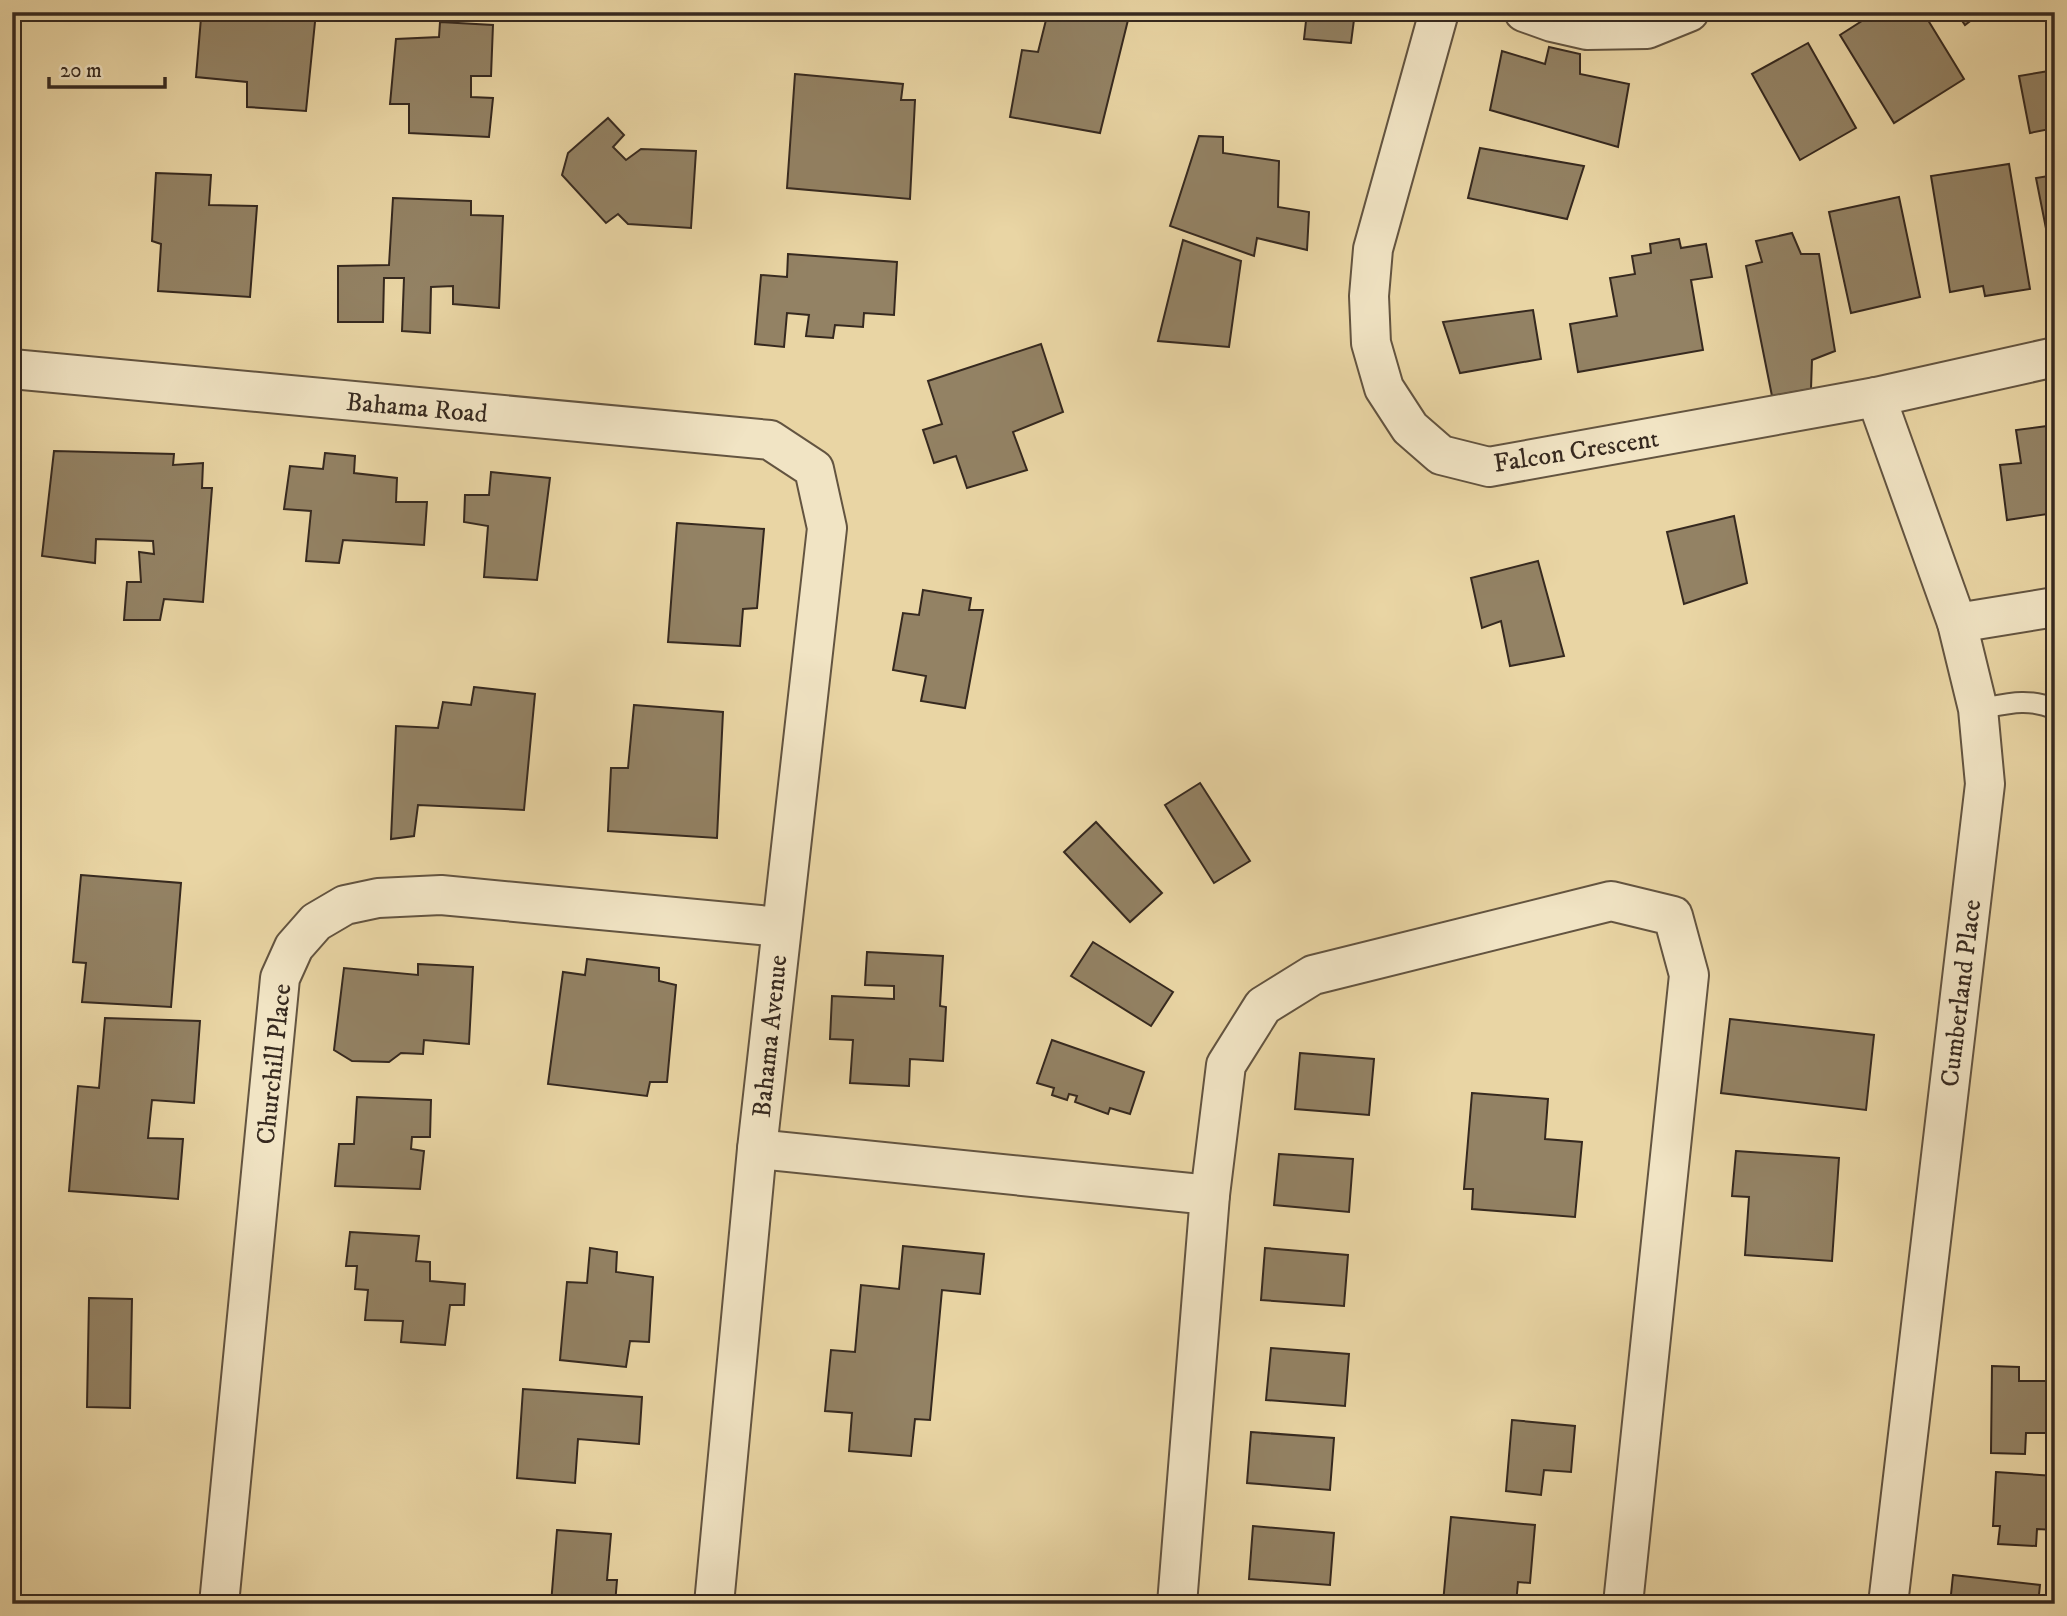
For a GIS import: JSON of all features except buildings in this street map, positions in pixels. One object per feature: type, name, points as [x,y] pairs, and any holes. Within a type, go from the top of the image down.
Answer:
[{"type":"street","name":"Falcon Crescent","points":[[1438,12],[1373,249],[1368,296],[1371,343],[1384,388],[1410,428],[1441,455],[1489,467],[1876,397],[2055,357]]},
{"type":"street","points":[[1524,12],[1587,30],[1647,29],[1689,12]]},
{"type":"street","name":"Bahama Road","points":[[12,369],[770,440],[814,469]]},
{"type":"street","name":"Cumberland Place","points":[[1876,397],[1957,623],[1978,709],[1984,783],[1888,1604]]},
{"type":"street","name":"Bahama Avenue","points":[[714,1604],[757,1149],[827,528],[814,469]]},
{"type":"street","points":[[1957,623],[2055,607]]},
{"type":"street","name":"Churchill Place","points":[[219,1604],[280,978],[293,947],[316,922],[345,905],[378,898],[441,895],[782,927]]},
{"type":"street","points":[[1177,1604],[1210,1195],[1226,1065],[1263,1006],[1313,975],[1611,901],[1673,916],[1689,975],[1623,1604]]},
{"type":"street","points":[[757,1149],[1210,1195]]},
{"type":"lane","points":[[1978,709],[2021,701],[2040,703],[2055,709]]}]
